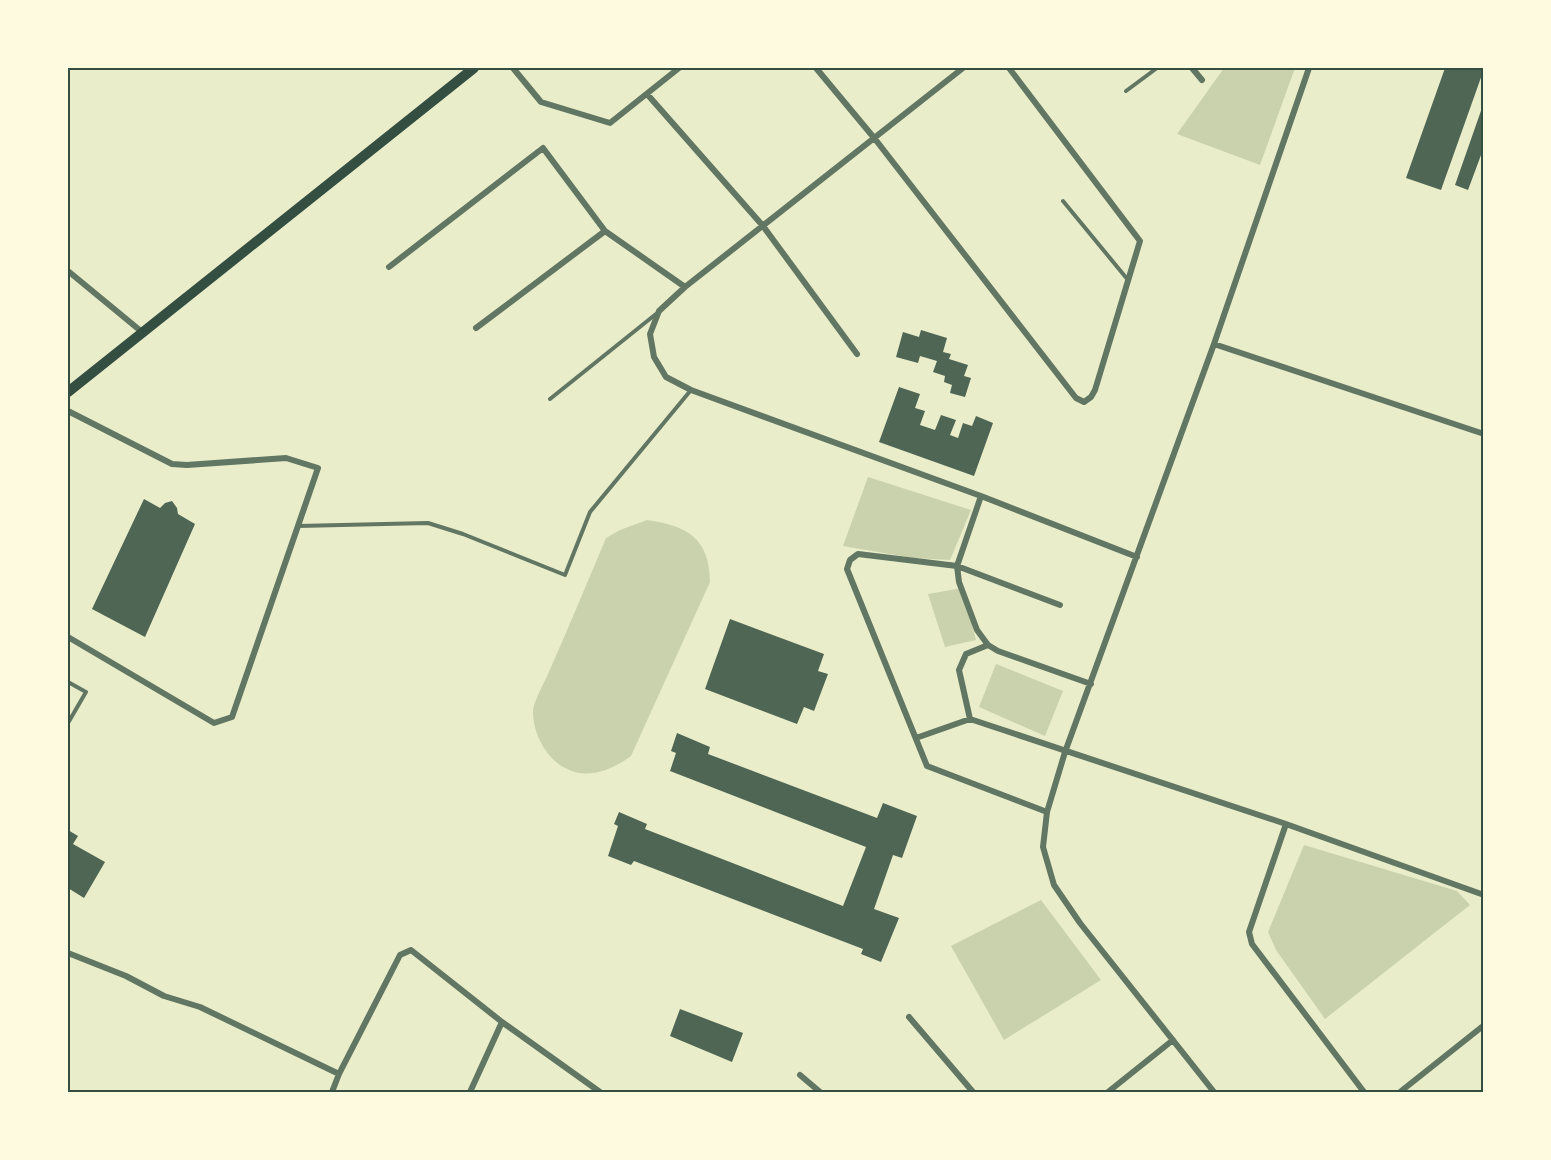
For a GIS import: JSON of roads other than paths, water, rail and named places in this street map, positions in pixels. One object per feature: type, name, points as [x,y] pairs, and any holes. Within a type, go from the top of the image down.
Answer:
[{"type":"main road","points":[[68,392],[474,68]]},
{"type":"street","points":[[513,68],[541,102],[610,123],[679,68]]},
{"type":"street","points":[[816,68],[875,139],[1076,398],[1084,402],[1095,390],[1140,242],[1009,68]]},
{"type":"street","points":[[963,68],[685,287],[659,311],[651,334],[654,357],[666,377],[691,390],[981,496],[1137,557]]},
{"type":"street","points":[[1192,68],[1202,80]]},
{"type":"street","points":[[1215,1092],[1080,923],[1054,885],[1043,847],[1047,812],[1065,752],[1214,344],[1309,68]]},
{"type":"street","points":[[647,94],[763,226],[857,354]]},
{"type":"street","points":[[388,267],[543,148],[605,231],[685,287]]},
{"type":"street","points":[[476,328],[605,231]]},
{"type":"street","points":[[68,271],[142,332]]},
{"type":"street","points":[[1214,344],[1484,434]]},
{"type":"street","points":[[68,411],[171,464],[187,465],[286,458],[318,468],[232,717],[214,723],[68,637]]},
{"type":"street","points":[[981,496],[957,566],[960,582],[977,630],[988,645],[998,651],[1091,684]]},
{"type":"street","points":[[1047,812],[927,766],[847,569],[850,560],[858,554],[957,566],[1060,605]]},
{"type":"street","points":[[970,719],[959,670],[966,654],[988,645]]},
{"type":"street","points":[[916,738],[970,719],[1286,824],[1484,895]]},
{"type":"street","points":[[1286,824],[1249,932],[1252,944],[1364,1092]]},
{"type":"street","points":[[332,1092],[400,955],[411,950],[501,1022],[600,1092]]},
{"type":"street","points":[[68,954],[126,976],[164,996],[200,1007],[339,1074]]},
{"type":"street","points":[[909,1017],[973,1092]]},
{"type":"street","points":[[470,1092],[501,1022]]},
{"type":"street","points":[[1400,1092],[1483,1026]]},
{"type":"street","points":[[1108,1092],[1173,1040]]},
{"type":"street","points":[[800,1075],[820,1092]]},
{"type":"lane","points":[[1126,91],[1157,68]]},
{"type":"lane","points":[[1064,201],[1128,281]]},
{"type":"lane","points":[[550,399],[659,311]]},
{"type":"lane","points":[[297,526],[428,523],[463,534],[565,575],[590,512],[691,390]]},
{"type":"lane","points":[[68,682],[86,692],[68,723]]}]
